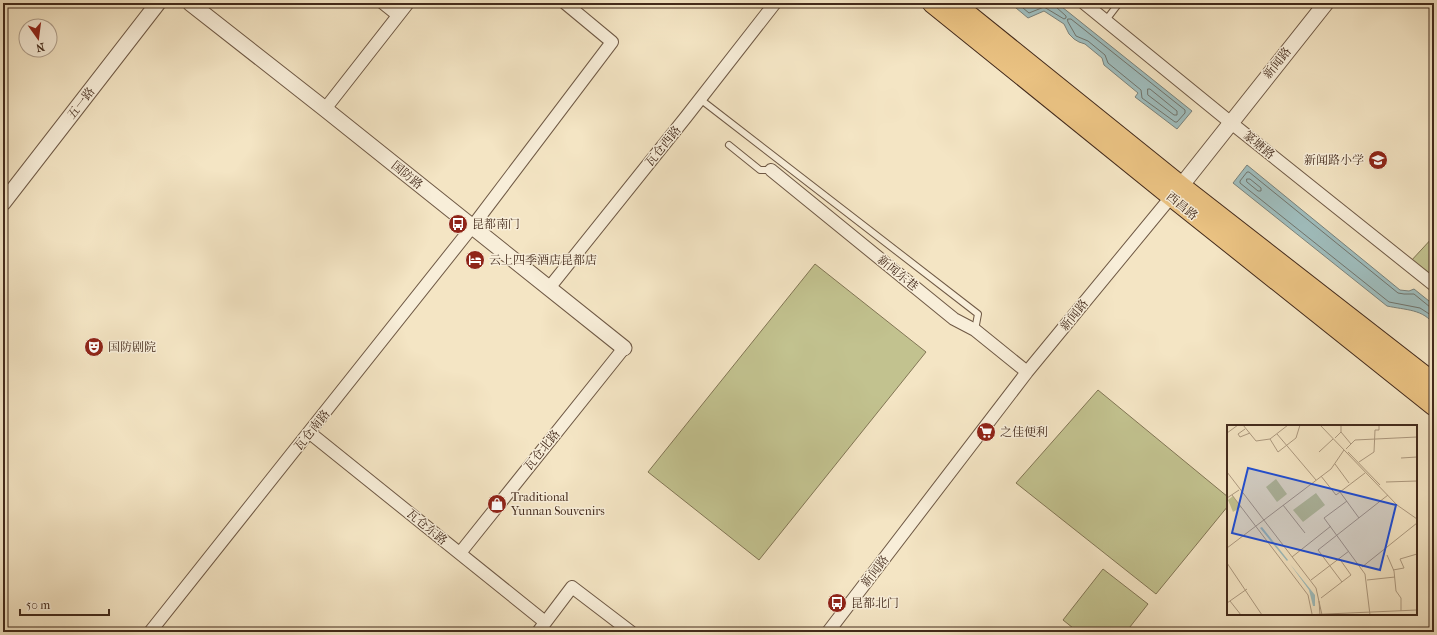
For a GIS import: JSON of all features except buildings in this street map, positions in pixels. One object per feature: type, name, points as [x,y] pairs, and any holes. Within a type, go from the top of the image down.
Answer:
[{"type":"main road","name":"西昌路","points":[[932,3],[1176,191],[1434,383]]},
{"type":"main road","name":"西昌路","points":[[954,3],[1176,191],[1434,406]]},
{"type":"street","name":"五一路","points":[[3,203],[158,3]]},
{"type":"street","name":"国防路","points":[[190,3],[624,348]]},
{"type":"street","points":[[383,3],[398,15]]},
{"type":"street","points":[[325,109],[408,3]]},
{"type":"street","name":"瓦仓南路","points":[[150,632],[472,228],[612,42],[565,3]]},
{"type":"street","name":"瓦仓西路","points":[[549,288],[775,3]]},
{"type":"street","name":"篆塘路","points":[[1084,3],[1230,122],[1434,284]]},
{"type":"street","name":"新闻路","points":[[828,632],[1027,372],[1176,191],[1326,3]]},
{"type":"street","name":"新闻东巷","points":[[771,170],[954,319],[975,330],[1027,372]]},
{"type":"street","name":"瓦仓北路","points":[[460,553],[624,348]]},
{"type":"street","name":"瓦仓东路","points":[[310,433],[545,622]]},
{"type":"street","points":[[538,632],[572,587],[631,632]]},
{"type":"lane","points":[[1106,20],[1119,3]]},
{"type":"lane","points":[[700,99],[978,314],[975,330]]},
{"type":"lane","points":[[728,145],[760,170],[771,170]]},
{"type":"green space","points":[[1434,236],[1434,281],[1410,262]]},
{"type":"green space","points":[[815,264],[926,352],[759,560],[648,472]]},
{"type":"green space","points":[[1098,390],[1227,496],[1227,507],[1156,594],[1016,483]]},
{"type":"green space","points":[[1103,569],[1148,604],[1126,632],[1078,632],[1063,620]]},
{"type":"water","points":[[1010,3],[1057,3],[1192,111],[1177,129],[1135,97],[1138,93],[1104,65],[1102,58],[1085,44],[1074,39],[1069,34],[1064,24],[1044,11],[1028,18]]},
{"type":"water","points":[[1247,165],[1400,290],[1409,291],[1414,289],[1434,305],[1434,325],[1425,316],[1419,313],[1387,306],[1233,183]]},
{"type":"place","name":"新闻路小学","points":[[1378,160]]},
{"type":"place","name":"昆都南门","points":[[458,224]]},
{"type":"place","name":"云上四季酒店昆都店","points":[[475,260]]},
{"type":"place","name":"国防剧院","points":[[94,347]]},
{"type":"place","name":"之佳便利","points":[[986,432]]},
{"type":"place","name":"Traditional Yunnan Souvenirs","points":[[497,504]]},
{"type":"place","name":"昆都北门","points":[[837,603]]}]
